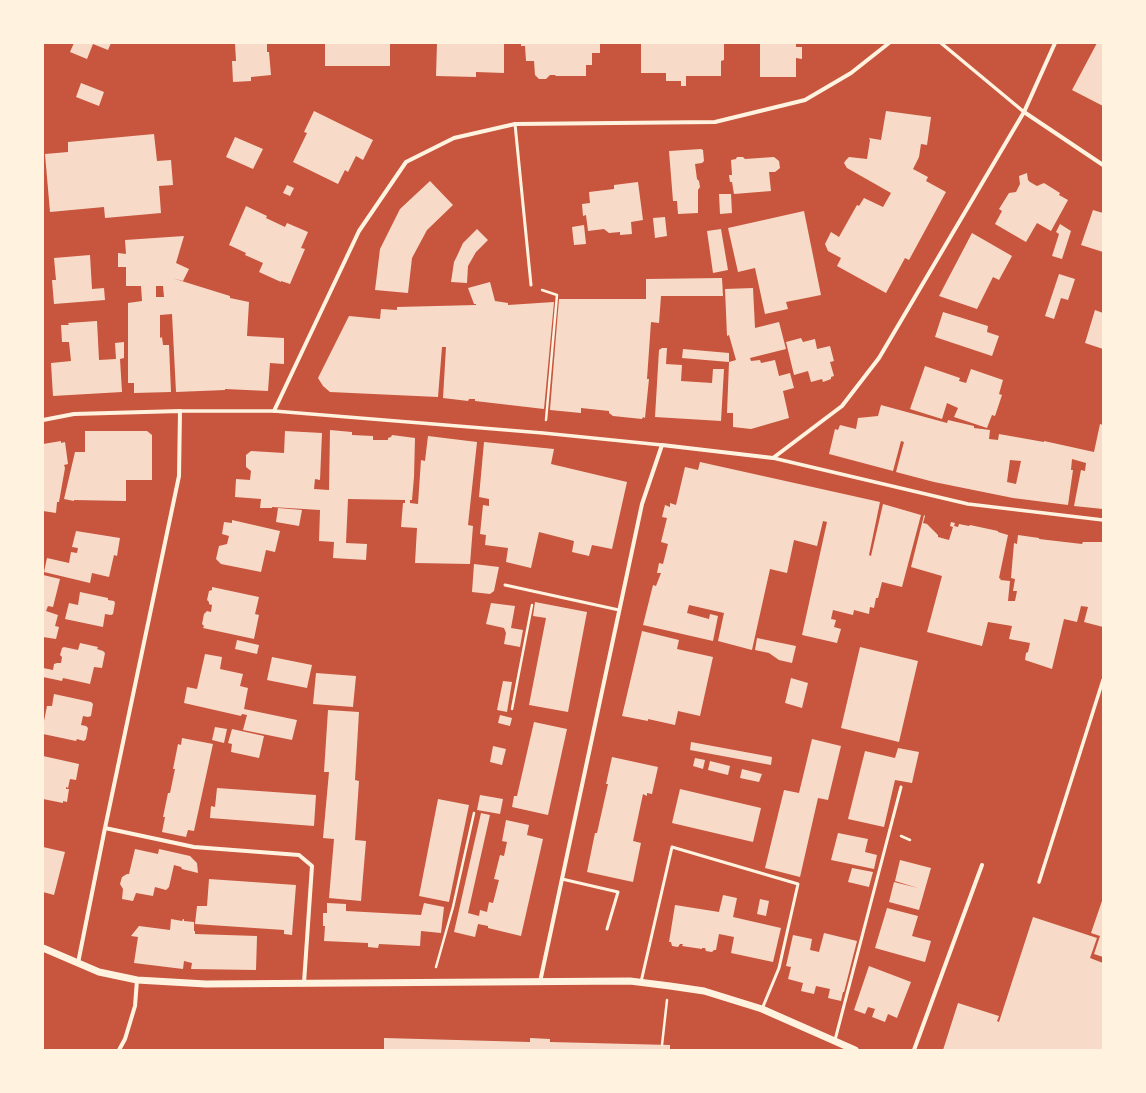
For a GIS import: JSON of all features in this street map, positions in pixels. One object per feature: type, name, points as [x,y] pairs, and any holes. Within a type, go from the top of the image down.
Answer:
[{"type":"street","points":[[274,411],[359,231],[406,162],[454,138],[515,124],[715,122],[805,100],[851,73],[889,43]]},
{"type":"street","points":[[941,43],[1024,112],[1103,165]]},
{"type":"street","points":[[773,458],[842,406],[879,358],[1024,112],[1056,43]]},
{"type":"street","points":[[78,964],[179,476],[180,411]]},
{"type":"street","points":[[43,420],[74,414],[180,411],[274,411],[662,445],[773,458],[968,504],[1103,520]]},
{"type":"street","points":[[540,983],[642,504],[662,445]]},
{"type":"street","points":[[1039,882],[1102,682]]},
{"type":"street","points":[[105,828],[194,847],[299,855],[312,866],[304,983]]},
{"type":"street","points":[[914,1050],[982,865]]},
{"type":"street","points":[[43,948],[98,972],[137,980],[206,984],[540,983],[630,981],[670,986],[704,991],[762,1009],[855,1050]]},
{"type":"street","points":[[119,1050],[125,1039],[135,1006],[137,980]]},
{"type":"lane","points":[[515,124],[531,285]]},
{"type":"lane","points":[[505,585],[619,610]]},
{"type":"lane","points":[[835,1040],[902,786]]},
{"type":"lane","points":[[641,983],[672,847],[798,884],[780,968],[762,1009]]},
{"type":"lane","points":[[562,879],[618,892],[607,929]]},
{"type":"path","points":[[531,285],[557,295],[545,434]]},
{"type":"path","points":[[512,709],[534,592]]},
{"type":"path","points":[[445,983],[435,969],[453,906],[474,812]]},
{"type":"path","points":[[662,1044],[663,1027],[666,1016],[666,1003],[670,986]]},
{"type":"building","points":[[74,43],[111,43],[108,50],[93,44],[87,59],[70,52]]},
{"type":"building","points":[[235,43],[267,43],[271,75],[251,77],[251,81],[233,82],[232,61],[236,61]]},
{"type":"building","points":[[325,43],[390,43],[390,66],[325,66]]},
{"type":"building","points":[[437,43],[504,43],[504,73],[476,72],[476,77],[436,76]]},
{"type":"building","points":[[521,43],[600,43],[600,53],[592,53],[592,65],[586,65],[586,76],[550,75],[546,79],[539,79],[535,75],[534,61],[526,61],[525,46],[521,46]]},
{"type":"building","points":[[641,43],[724,43],[724,60],[721,61],[721,76],[686,76],[686,86],[681,86],[681,81],[666,81],[666,73],[641,73]]},
{"type":"building","points":[[760,43],[796,43],[796,47],[802,47],[802,59],[796,58],[796,77],[760,77]]},
{"type":"building","points":[[1097,43],[1103,43],[1103,106],[1072,90]]},
{"type":"building","points":[[81,83],[104,92],[99,106],[76,97]]},
{"type":"building","points":[[314,111],[373,140],[363,160],[356,156],[348,172],[345,170],[338,184],[293,162],[307,133],[304,132]]},
{"type":"building","points":[[886,111],[931,117],[927,145],[921,144],[919,157],[913,169],[928,177],[926,181],[946,192],[909,260],[905,258],[886,293],[837,266],[841,258],[828,251],[825,244],[831,232],[839,237],[857,205],[859,206],[864,198],[883,207],[891,193],[847,168],[844,163],[849,157],[867,159],[869,138],[881,140]]},
{"type":"building","points":[[154,134],[157,161],[171,160],[173,185],[159,186],[161,213],[105,218],[104,207],[50,212],[45,154],[68,152],[68,142]]},
{"type":"building","points":[[235,137],[263,149],[253,169],[226,157]]},
{"type":"building","points":[[703,150],[704,161],[702,163],[695,164],[697,179],[700,187],[698,190],[698,213],[678,214],[677,201],[673,201],[669,151]]},
{"type":"building","points":[[737,157],[743,157],[745,159],[774,157],[779,161],[780,168],[775,172],[769,172],[771,191],[734,194],[729,175],[732,175],[731,160],[736,159]]},
{"type":"building","points":[[1027,173],[1028,180],[1030,182],[1037,186],[1044,183],[1068,200],[1051,231],[1037,223],[1026,242],[995,224],[1002,211],[999,209],[1009,193],[1016,192],[1020,184],[1019,176]]},
{"type":"building","points":[[430,181],[453,205],[427,230],[412,258],[408,293],[375,290],[380,249],[400,209]]},
{"type":"building","points":[[638,182],[643,220],[631,222],[632,234],[620,235],[620,232],[609,233],[604,229],[588,231],[586,215],[583,216],[582,204],[590,203],[589,192],[614,189],[614,185]]},
{"type":"building","points":[[287,185],[294,188],[290,196],[283,193]]},
{"type":"building","points":[[719,194],[731,194],[732,213],[720,214]]},
{"type":"building","points":[[246,206],[285,227],[287,223],[308,232],[301,248],[305,249],[290,284],[281,282],[259,272],[263,263],[245,255],[246,253],[229,245]]},
{"type":"building","points":[[1093,210],[1103,213],[1103,252],[1081,245]]},
{"type":"building","points":[[804,211],[821,295],[786,302],[788,309],[765,314],[755,268],[738,272],[728,228]]},
{"type":"building","points":[[665,217],[667,236],[655,238],[653,218]]},
{"type":"building","points":[[1060,224],[1071,231],[1062,259],[1052,256],[1059,234],[1056,232]]},
{"type":"building","points":[[584,225],[586,244],[574,245],[572,227]]},
{"type":"building","points":[[477,229],[488,240],[476,252],[468,266],[467,283],[451,282],[454,262],[463,243]]},
{"type":"building","points":[[721,229],[728,270],[713,273],[707,231]]},
{"type":"building","points":[[972,233],[1012,256],[999,280],[993,277],[977,309],[939,296]]},
{"type":"building","points":[[184,236],[176,263],[189,269],[183,281],[172,278],[230,296],[230,298],[249,302],[247,336],[284,338],[284,364],[270,363],[268,391],[225,389],[176,392],[172,314],[160,315],[160,338],[162,337],[163,345],[169,345],[171,392],[134,393],[134,383],[128,383],[128,303],[142,301],[141,286],[126,286],[126,267],[118,267],[118,253],[126,254],[125,240]],"holes":[[[156,286],[163,286],[164,297],[156,297]]]},
{"type":"building","points":[[90,255],[92,289],[104,288],[105,300],[54,304],[52,280],[56,280],[54,258]]},
{"type":"building","points":[[1059,274],[1075,279],[1068,300],[1061,298],[1054,319],[1045,316]]},
{"type":"building","points":[[722,278],[723,296],[661,296],[659,323],[651,322],[647,379],[649,379],[645,418],[613,416],[609,413],[609,411],[581,408],[581,413],[550,410],[559,299],[646,299],[646,279]]},
{"type":"building","points":[[490,282],[495,301],[508,303],[508,305],[554,302],[544,409],[475,401],[475,399],[469,399],[468,401],[443,398],[446,347],[442,347],[438,397],[330,392],[323,386],[318,378],[349,316],[380,319],[381,309],[397,310],[397,307],[476,305],[474,304],[468,288]]},
{"type":"building","points":[[753,288],[755,328],[779,322],[786,349],[750,358],[751,361],[760,360],[761,363],[775,360],[779,376],[790,373],[794,388],[783,391],[789,418],[751,429],[733,427],[733,413],[727,413],[729,362],[736,360],[729,335],[727,336],[725,289]]},
{"type":"building","points":[[1095,310],[1103,313],[1103,349],[1085,343]]},
{"type":"building","points":[[943,312],[988,326],[987,332],[999,336],[992,356],[935,337]]},
{"type":"building","points":[[97,321],[99,360],[116,359],[115,343],[124,342],[124,358],[120,359],[122,392],[53,396],[51,363],[71,361],[69,342],[62,342],[61,325],[69,325],[68,323]]},
{"type":"building","points":[[801,338],[803,342],[815,339],[817,349],[830,346],[834,361],[830,362],[834,376],[831,377],[831,379],[823,382],[822,379],[811,382],[808,371],[794,375],[786,342]]},
{"type":"building","points":[[662,348],[667,348],[666,364],[682,365],[681,381],[712,383],[713,369],[724,369],[721,421],[655,417],[659,350]]},
{"type":"building","points":[[683,349],[729,353],[729,362],[682,358]]},
{"type":"building","points":[[925,366],[960,378],[959,381],[966,383],[971,369],[1003,380],[999,394],[1002,395],[995,416],[992,415],[987,428],[954,417],[958,408],[947,403],[942,419],[910,409]]},
{"type":"building","points":[[881,405],[947,423],[948,420],[974,426],[974,428],[990,430],[989,439],[998,440],[999,434],[1044,441],[1094,452],[1100,424],[1103,425],[1103,509],[1074,506],[1081,470],[1085,471],[1086,463],[1072,459],[1071,470],[1073,470],[1068,505],[1013,498],[934,482],[896,472],[904,442],[901,441],[893,471],[829,454],[835,429],[838,430],[840,425],[856,429],[858,418],[878,416]],"holes":[[[1010,460],[1021,461],[1016,484],[1007,482]]]},
{"type":"building","points":[[330,430],[352,432],[352,435],[373,436],[373,440],[388,440],[388,438],[392,435],[415,438],[414,477],[412,500],[410,500],[410,503],[418,504],[421,460],[425,461],[428,436],[477,442],[468,525],[473,526],[470,564],[415,563],[417,528],[401,527],[403,503],[405,503],[405,500],[348,499],[346,543],[367,544],[366,560],[333,558],[334,542],[319,541],[320,510],[272,507],[260,508],[261,499],[235,497],[236,479],[250,480],[251,471],[246,467],[246,455],[251,451],[284,453],[285,431],[322,433],[320,480],[315,479],[314,489],[329,490]]},
{"type":"building","points":[[85,431],[147,431],[152,435],[152,480],[126,480],[126,501],[74,501],[64,499],[75,452],[85,452]]},
{"type":"building","points":[[61,441],[61,443],[65,442],[68,464],[64,465],[65,468],[59,502],[57,502],[56,513],[43,511],[43,444]]},
{"type":"building","points":[[484,442],[554,449],[551,464],[627,482],[612,549],[592,545],[589,556],[572,552],[574,541],[539,532],[531,568],[506,562],[508,548],[485,545],[486,535],[480,534],[483,505],[489,506],[489,499],[479,497]]},
{"type":"building","points":[[700,462],[880,502],[869,555],[871,556],[883,504],[921,515],[902,587],[882,582],[874,608],[870,607],[869,614],[854,610],[853,615],[833,610],[831,619],[836,620],[834,627],[841,629],[837,643],[802,635],[827,522],[823,521],[817,546],[794,540],[787,573],[770,569],[752,650],[718,641],[724,613],[689,605],[687,613],[709,619],[710,614],[718,616],[713,641],[643,625],[653,585],[656,586],[661,573],[657,573],[659,563],[663,564],[668,544],[661,542],[667,518],[662,517],[665,505],[670,507],[670,503],[676,505],[685,467],[698,470]]},
{"type":"building","points":[[278,508],[302,510],[299,526],[276,522]]},
{"type":"building","points":[[924,515],[923,523],[927,524],[938,535],[938,537],[949,540],[953,527],[950,526],[951,522],[955,523],[954,526],[958,527],[959,524],[970,525],[998,531],[1008,535],[999,578],[1001,579],[1000,580],[1010,581],[1008,601],[1015,601],[1017,591],[1013,591],[1015,579],[1011,578],[1014,543],[1017,544],[1018,535],[1082,544],[1083,542],[1103,542],[1103,627],[1084,622],[1088,607],[1081,606],[1077,622],[1064,619],[1052,669],[1025,660],[1030,643],[1009,639],[1012,626],[988,622],[982,646],[927,632],[942,576],[911,567]]},
{"type":"building","points":[[232,520],[280,531],[275,552],[266,550],[261,572],[221,564],[216,559],[219,546],[227,544],[229,536],[222,534],[224,522],[232,523]]},
{"type":"building","points":[[76,531],[120,538],[117,556],[114,555],[109,577],[92,573],[90,583],[44,572],[47,558],[69,563],[71,552],[77,553],[78,548],[72,547]]},
{"type":"building","points":[[474,564],[499,567],[494,591],[490,594],[472,592]]},
{"type":"building","points":[[43,575],[60,579],[53,607],[48,606],[46,611],[58,615],[55,626],[59,627],[56,639],[43,637]]},
{"type":"building","points":[[212,587],[259,597],[255,614],[259,615],[254,639],[203,628],[204,626],[202,624],[204,614],[207,611],[211,612],[212,605],[209,604],[207,600],[209,591],[212,590]]},
{"type":"building","points":[[80,592],[108,598],[108,600],[114,601],[113,614],[105,614],[103,627],[65,619],[69,603],[78,605]]},
{"type":"building","points":[[535,602],[587,612],[568,712],[529,705],[546,618],[533,616]]},
{"type":"building","points":[[491,603],[515,606],[511,628],[523,630],[520,647],[504,644],[506,633],[504,628],[486,624]]},
{"type":"building","points":[[642,631],[679,640],[677,649],[713,657],[700,716],[678,711],[675,725],[648,719],[648,721],[622,716]]},
{"type":"building","points":[[757,638],[796,646],[792,663],[779,660],[769,653],[755,650]]},
{"type":"building","points":[[237,640],[259,645],[257,654],[235,649]]},
{"type":"building","points":[[80,643],[98,647],[97,649],[105,653],[102,668],[94,667],[90,684],[63,678],[62,681],[43,677],[43,668],[53,670],[54,664],[61,663],[62,657],[60,655],[62,648],[64,647],[78,650]]},
{"type":"building","points":[[860,647],[918,661],[899,742],[841,728]]},
{"type":"building","points":[[205,654],[222,657],[220,669],[243,674],[240,686],[248,688],[244,709],[297,720],[292,740],[243,730],[247,715],[242,714],[241,716],[184,703],[187,687],[197,689]]},
{"type":"building","points":[[272,657],[312,665],[307,688],[267,680]]},
{"type":"building","points":[[316,673],[356,676],[353,707],[313,704]]},
{"type":"building","points":[[791,678],[808,683],[802,708],[785,703]]},
{"type":"building","points":[[503,681],[512,682],[507,712],[497,710]]},
{"type":"building","points":[[54,694],[91,702],[93,704],[91,716],[83,716],[81,725],[88,728],[86,739],[84,741],[77,739],[76,741],[43,734],[43,720],[44,721],[47,706],[52,706]]},
{"type":"building","points":[[328,710],[359,712],[355,780],[359,781],[355,840],[366,841],[361,901],[329,898],[334,839],[323,838],[329,772],[324,772]]},
{"type":"building","points":[[500,715],[512,718],[510,726],[498,723]]},
{"type":"building","points":[[534,722],[567,729],[548,815],[512,807],[514,796],[517,796]]},
{"type":"building","points":[[215,727],[227,729],[224,743],[212,740]]},
{"type":"building","points":[[232,729],[264,736],[259,758],[231,752],[232,744],[228,743]]},
{"type":"building","points":[[182,738],[213,744],[194,831],[188,830],[186,837],[162,832],[165,817],[163,817],[175,769],[173,769],[178,744],[181,745]]},
{"type":"building","points":[[812,739],[841,746],[828,800],[818,798],[800,877],[765,868],[784,790],[799,793]]},
{"type":"building","points":[[691,742],[772,757],[771,765],[690,750]]},
{"type":"building","points":[[493,746],[506,749],[502,765],[490,762]]},
{"type":"building","points":[[898,748],[919,752],[912,783],[895,780],[884,827],[848,819],[865,751],[895,758]]},
{"type":"building","points":[[43,756],[79,764],[76,780],[70,779],[68,788],[66,787],[66,789],[69,789],[67,802],[63,801],[63,803],[43,799]]},
{"type":"building","points":[[612,757],[658,767],[652,794],[647,793],[647,796],[643,794],[633,841],[641,843],[633,882],[587,872],[595,833],[597,833],[608,784],[606,784]]},
{"type":"building","points":[[695,758],[705,760],[703,769],[693,766]]},
{"type":"building","points":[[710,761],[730,766],[728,775],[708,770]]},
{"type":"building","points":[[742,769],[762,774],[759,782],[740,778]]},
{"type":"building","points":[[217,788],[316,795],[314,826],[210,818],[211,806],[215,807]]},
{"type":"building","points":[[680,789],[761,808],[753,842],[672,823]]},
{"type":"building","points":[[480,795],[503,799],[500,814],[477,810]]},
{"type":"building","points":[[438,799],[469,805],[449,902],[419,896]]},
{"type":"building","points":[[481,813],[490,815],[468,913],[479,916],[480,910],[487,912],[489,902],[493,903],[499,880],[494,879],[500,855],[504,856],[507,842],[502,841],[506,820],[529,825],[527,835],[543,839],[521,936],[478,924],[475,937],[454,932]]},
{"type":"building","points":[[838,833],[868,839],[865,852],[877,855],[874,869],[831,860]]},
{"type":"building","points":[[43,847],[65,852],[54,895],[43,892]]},
{"type":"building","points":[[135,849],[158,854],[159,849],[190,856],[197,863],[198,873],[182,869],[181,867],[174,865],[169,887],[166,890],[155,887],[153,896],[136,893],[133,901],[122,899],[123,889],[120,884],[122,877],[129,874]]},
{"type":"building","points":[[900,860],[931,868],[919,910],[889,902],[894,882],[918,888],[895,881]]},
{"type":"building","points":[[852,868],[873,872],[869,887],[848,882]]},
{"type":"building","points":[[209,879],[296,885],[292,935],[284,934],[284,930],[195,924],[197,906],[207,906]]},
{"type":"building","points":[[723,895],[737,898],[733,917],[781,928],[773,962],[731,953],[734,937],[719,934],[716,950],[712,952],[706,951],[705,948],[702,949],[682,946],[683,944],[680,944],[678,947],[672,946],[671,942],[669,942],[675,905],[719,912]]},
{"type":"building","points":[[1103,898],[1103,957],[1094,954],[1100,936],[1091,933]]},
{"type":"building","points":[[760,899],[769,901],[766,916],[757,914]]},
{"type":"building","points":[[327,903],[346,904],[346,911],[421,915],[424,903],[444,907],[441,933],[421,931],[420,946],[379,944],[378,948],[368,947],[368,943],[324,941],[325,926],[323,926],[323,913],[327,913]]},
{"type":"building","points":[[887,908],[918,916],[912,936],[931,941],[925,962],[875,948]]},
{"type":"building","points":[[1033,917],[1097,938],[1090,958],[1103,963],[1103,1050],[943,1050],[958,1003],[999,1016],[997,1021],[999,1022]]},
{"type":"building","points":[[171,919],[182,921],[184,919],[184,921],[194,922],[195,934],[257,936],[256,970],[191,969],[192,963],[184,961],[183,969],[134,963],[138,937],[131,936],[139,926],[170,930]]},
{"type":"building","points":[[824,933],[857,941],[841,1001],[828,998],[830,989],[816,986],[814,994],[801,991],[803,983],[788,979],[791,967],[786,966],[793,935],[812,939],[810,950],[819,952]]},
{"type":"building","points":[[869,966],[911,982],[897,1018],[888,1014],[885,1022],[872,1017],[875,1009],[868,1007],[865,1014],[854,1010]]},
{"type":"building","points":[[384,1038],[530,1042],[530,1038],[550,1039],[550,1042],[670,1045],[670,1050],[384,1050]]}]
